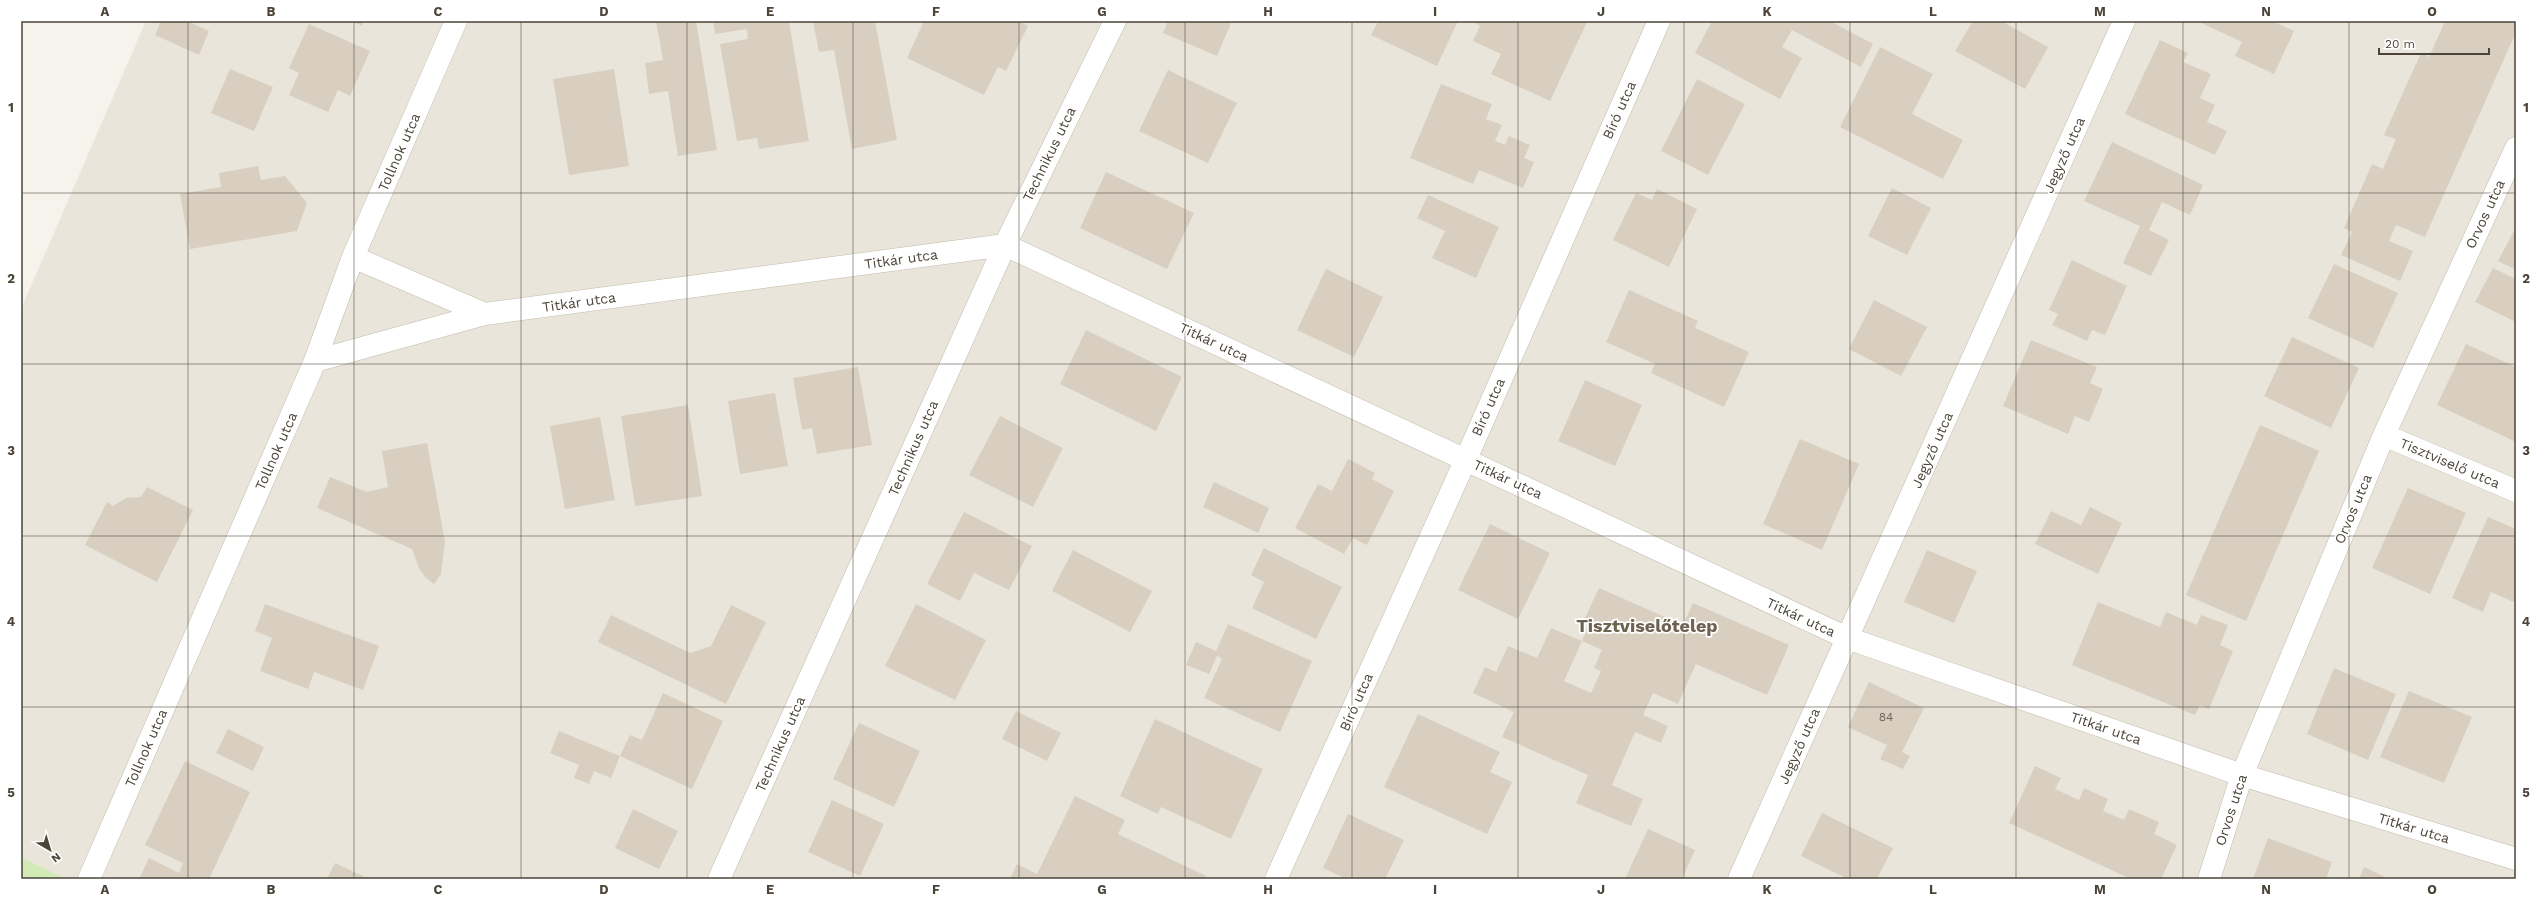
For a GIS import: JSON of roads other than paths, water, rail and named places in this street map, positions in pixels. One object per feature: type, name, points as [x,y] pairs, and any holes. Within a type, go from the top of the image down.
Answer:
[{"type":"street","name":"Tollnok utca","points":[[88,879],[315,361],[353,257],[456,21]]},
{"type":"street","name":"Technikus utca","points":[[719,879],[1005,245],[1115,21]]},
{"type":"street","name":"Bíró utca","points":[[1276,879],[1466,459],[1659,21]]},
{"type":"street","name":"Jegyző utca","points":[[1739,879],[2124,21]]},
{"type":"street","name":"Orvos utca","points":[[2209,879],[2242,775],[2384,435],[2515,153]]},
{"type":"street","name":"Titkár utca","points":[[315,361],[485,314],[1005,245],[1847,638],[2242,775],[2516,859]]},
{"type":"street","points":[[353,257],[485,314]]},
{"type":"street","name":"Tisztviselő utca","points":[[2384,435],[2516,491]]},
{"type":"district","name":"Tisztviselőtelep","points":[[1647,626]]}]
